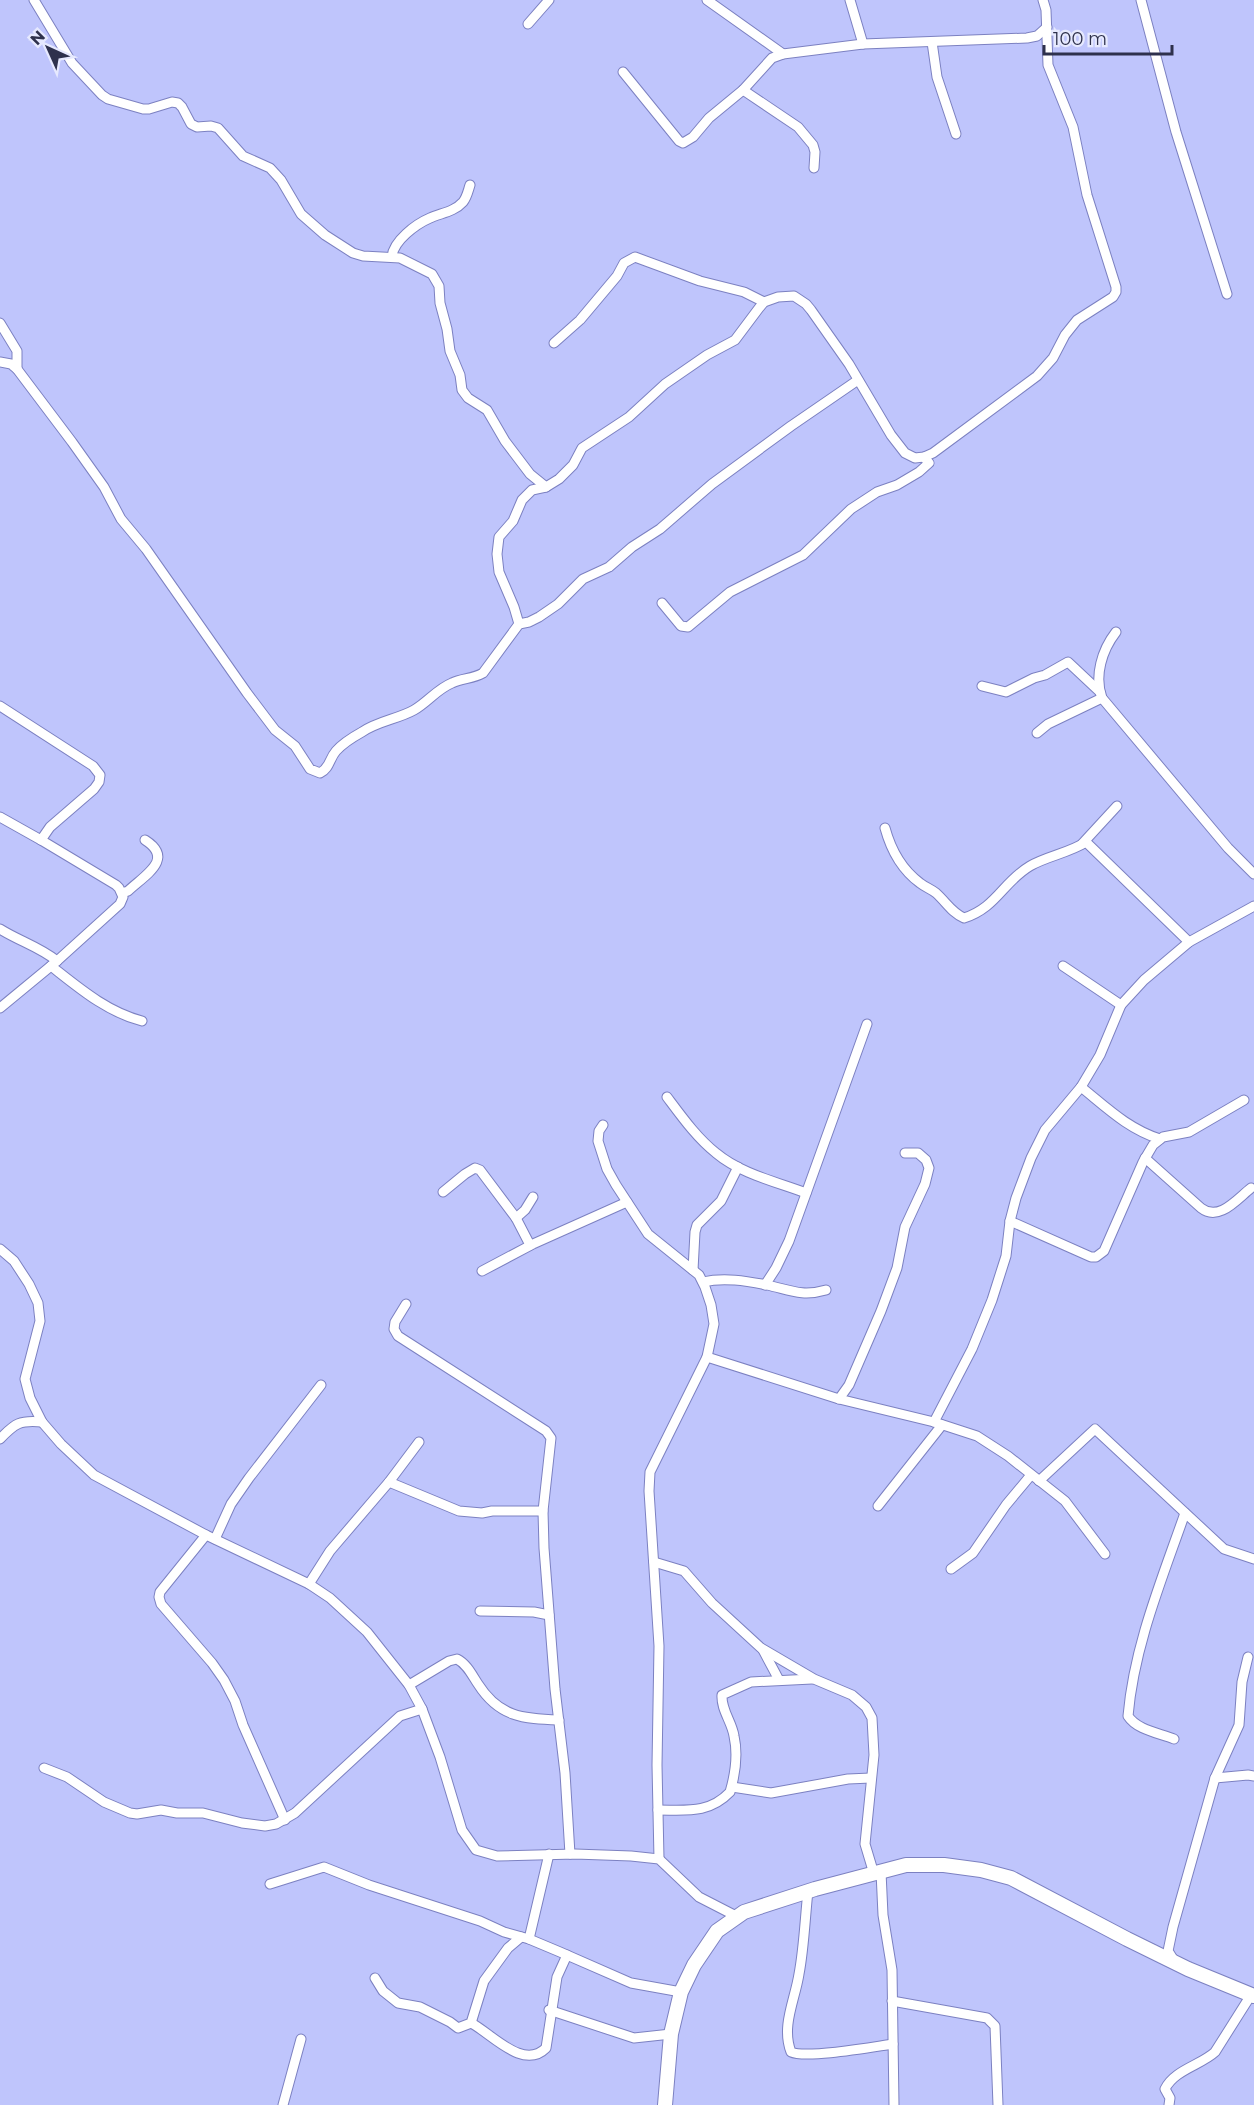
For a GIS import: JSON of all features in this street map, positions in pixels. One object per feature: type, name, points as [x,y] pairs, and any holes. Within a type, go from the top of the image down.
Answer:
[{"type":"main road","points":[[665,2105],[671,2034],[681,1992],[694,1965],[717,1931],[736,1916],[808,1891],[906,1865],[944,1865],[981,1870],[1011,1878],[1127,1939],[1252,1996]]},
{"type":"street","points":[[34,0],[72,63],[102,95],[108,99],[143,109],[172,102],[178,103],[191,124],[196,127],[218,128],[243,156],[270,168],[281,180],[301,214],[325,235],[353,253],[363,256],[392,257],[423,268],[437,280],[450,351],[460,375],[462,390],[468,398],[488,410],[505,441],[530,474],[546,487]]},
{"type":"street","points":[[528,24],[549,0]]},
{"type":"street","points":[[707,0],[783,54]]},
{"type":"street","points":[[850,0],[863,44]]},
{"type":"street","points":[[519,624],[499,572],[497,554],[499,537],[513,521],[526,496],[532,490],[546,487],[567,472],[587,443],[629,417],[664,384],[691,365],[735,340],[764,302],[786,295],[794,296],[806,304],[858,380],[900,448],[910,457],[924,457],[933,453],[1037,376],[1053,358],[1065,335],[1077,320],[1113,297],[1116,292],[1087,195],[1073,128],[1051,75],[1046,47],[1046,10],[1042,0]]},
{"type":"street","points":[[1142,0],[1176,132],[1227,294]]},
{"type":"street","points":[[623,72],[683,143],[693,137],[710,118],[743,90],[772,58],[783,54],[863,44],[1027,38],[1037,36],[1047,27]]},
{"type":"street","points":[[1027,38],[1041,41],[1046,47]]},
{"type":"street","points":[[932,42],[934,67],[956,134]]},
{"type":"street","points":[[743,90],[768,106],[779,117],[798,127],[813,145],[814,168]]},
{"type":"street","points":[[392,257],[395,247],[405,236],[428,219],[442,216],[462,204],[470,185]]},
{"type":"street","points":[[554,343],[580,320],[617,276],[624,263],[634,257],[700,281],[744,292],[764,302]]},
{"type":"street","points":[[0,322],[17,351],[17,369]]},
{"type":"street","points":[[0,362],[11,364],[17,369],[104,487],[122,519],[146,549],[241,685],[275,730],[294,746],[307,765],[316,772],[324,771],[334,753],[363,731],[416,708],[446,686],[464,679],[475,678],[483,673],[519,624],[539,617],[558,604],[583,579],[609,567],[632,547],[660,529],[712,484],[858,380]]},
{"type":"street","points":[[662,603],[681,626],[688,627],[730,592],[803,555],[851,509],[877,492],[897,485],[919,472],[929,463],[924,457]]},
{"type":"street","points":[[1101,695],[1099,675],[1101,665],[1106,646],[1116,632]]},
{"type":"street","points":[[982,686],[1006,692],[1068,662],[1101,695],[1228,848],[1254,874]]},
{"type":"street","points":[[1037,733],[1048,724],[1101,695]]},
{"type":"street","points":[[0,706],[93,766],[100,775],[99,782],[94,789],[50,827],[41,840]]},
{"type":"street","points":[[1078,848],[1117,806]]},
{"type":"street","points":[[0,817],[116,885],[123,897],[120,904],[0,1008]]},
{"type":"street","points":[[885,828],[889,843],[903,868],[935,892],[952,913],[964,918],[979,914],[1030,866],[1078,848],[1086,842],[1189,942]]},
{"type":"street","points":[[122,894],[158,862],[159,854],[145,840]]},
{"type":"street","points":[[878,1506],[938,1424],[992,1300],[1006,1256],[1010,1221],[1016,1198],[1031,1158],[1045,1130],[1080,1087],[1100,1055],[1121,1005],[1144,980],[1189,942],[1254,906]]},
{"type":"street","points":[[0,929],[39,948],[88,996],[123,1015],[142,1021]]},
{"type":"street","points":[[1064,966],[1121,1005]]},
{"type":"street","points":[[765,1285],[789,1241],[867,1024]]},
{"type":"street","points":[[1080,1087],[1113,1115],[1156,1142]]},
{"type":"street","points":[[667,1097],[689,1125],[716,1153],[738,1167],[806,1193]]},
{"type":"street","points":[[1010,1221],[1091,1257],[1096,1257],[1104,1251],[1145,1158],[1156,1142],[1189,1132],[1244,1100]]},
{"type":"street","points":[[603,1125],[599,1131],[598,1141],[607,1169],[648,1234],[693,1270],[703,1282],[711,1305],[714,1324],[707,1357],[650,1472],[649,1491],[659,1646],[659,1859]]},
{"type":"street","points":[[839,1400],[849,1385],[881,1311],[897,1268],[905,1227],[925,1185],[929,1168],[926,1160],[918,1154],[905,1153]]},
{"type":"street","points":[[1145,1158],[1209,1213],[1221,1211],[1251,1188]]},
{"type":"street","points":[[693,1270],[697,1226],[721,1201],[738,1167]]},
{"type":"street","points":[[443,1192],[475,1168],[480,1170],[516,1218],[530,1245]]},
{"type":"street","points":[[516,1218],[525,1210],[533,1197]]},
{"type":"street","points":[[482,1271],[530,1245],[627,1202]]},
{"type":"street","points":[[0,1249],[14,1261],[38,1303],[40,1321],[25,1379],[30,1398],[42,1422],[61,1444],[94,1475],[211,1537],[309,1584],[330,1598],[367,1632],[409,1685],[422,1709],[440,1757],[462,1830],[476,1850],[497,1856],[570,1854],[659,1859],[699,1897],[736,1916]]},
{"type":"street","points":[[703,1282],[725,1279],[765,1285],[799,1294],[826,1290]]},
{"type":"street","points":[[406,1304],[395,1322],[394,1329],[398,1336],[546,1431],[551,1438],[543,1511],[549,1615],[566,1773],[570,1854]]},
{"type":"street","points":[[707,1357],[839,1400],[938,1424],[976,1436],[1008,1456],[1065,1501],[1105,1554]]},
{"type":"street","points":[[285,1820],[224,1680],[161,1604],[159,1597],[160,1592],[211,1537],[249,1478],[321,1385]]},
{"type":"street","points":[[0,1439],[17,1424],[25,1421],[42,1422]]},
{"type":"street","points":[[1039,1482],[1095,1429],[1224,1549],[1254,1559]]},
{"type":"street","points":[[309,1584],[323,1560],[389,1482],[419,1442]]},
{"type":"street","points":[[951,1569],[973,1553],[1006,1505],[1031,1474]]},
{"type":"street","points":[[389,1482],[459,1511],[482,1513],[543,1511]]},
{"type":"street","points":[[1174,1739],[1140,1727],[1128,1716],[1142,1640],[1185,1513]]},
{"type":"street","points":[[654,1562],[684,1571],[711,1603],[762,1648],[814,1679],[852,1695],[866,1707],[872,1718],[874,1755],[865,1844],[878,1873],[892,1970],[894,2105]]},
{"type":"street","points":[[480,1611],[534,1612],[549,1615]]},
{"type":"street","points":[[762,1648],[779,1680]]},
{"type":"street","points":[[1174,1962],[1168,1951],[1173,1928],[1215,1778],[1239,1725],[1242,1682],[1248,1657]]},
{"type":"street","points":[[409,1685],[448,1661],[457,1659],[463,1663],[494,1705],[516,1716],[559,1720]]},
{"type":"street","points":[[658,1810],[697,1809],[715,1805],[730,1792],[736,1757],[734,1734],[722,1703],[722,1695],[751,1682],[814,1679]]},
{"type":"street","points":[[44,1767],[67,1777],[104,1802],[130,1813],[161,1810],[177,1813],[203,1813],[257,1825],[276,1824],[285,1820],[344,1766],[372,1744],[400,1716],[422,1709]]},
{"type":"street","points":[[1215,1778],[1254,1776]]},
{"type":"street","points":[[732,1787],[771,1793],[848,1779],[871,1778]]},
{"type":"street","points":[[471,2023],[484,1981],[508,1948],[525,1938],[549,1854]]},
{"type":"street","points":[[270,1884],[324,1867],[369,1885],[460,1913],[631,1983],[681,1992]]},
{"type":"street","points":[[808,1891],[800,1972],[787,2024],[787,2041],[791,2052],[797,2054],[893,2044]]},
{"type":"street","points":[[375,1978],[383,1991],[398,2003],[420,2007],[458,2028],[471,2023],[482,2028],[498,2043],[528,2056],[540,2054],[546,2048],[556,1977],[567,1955]]},
{"type":"street","points":[[1169,2105],[1170,2098],[1165,2089],[1167,2084],[1215,2052],[1252,1996]]},
{"type":"street","points":[[892,2001],[987,2018],[991,2021],[995,2026],[998,2105]]},
{"type":"street","points":[[550,2010],[634,2038],[671,2034]]},
{"type":"street","points":[[283,2105],[301,2039]]}]
